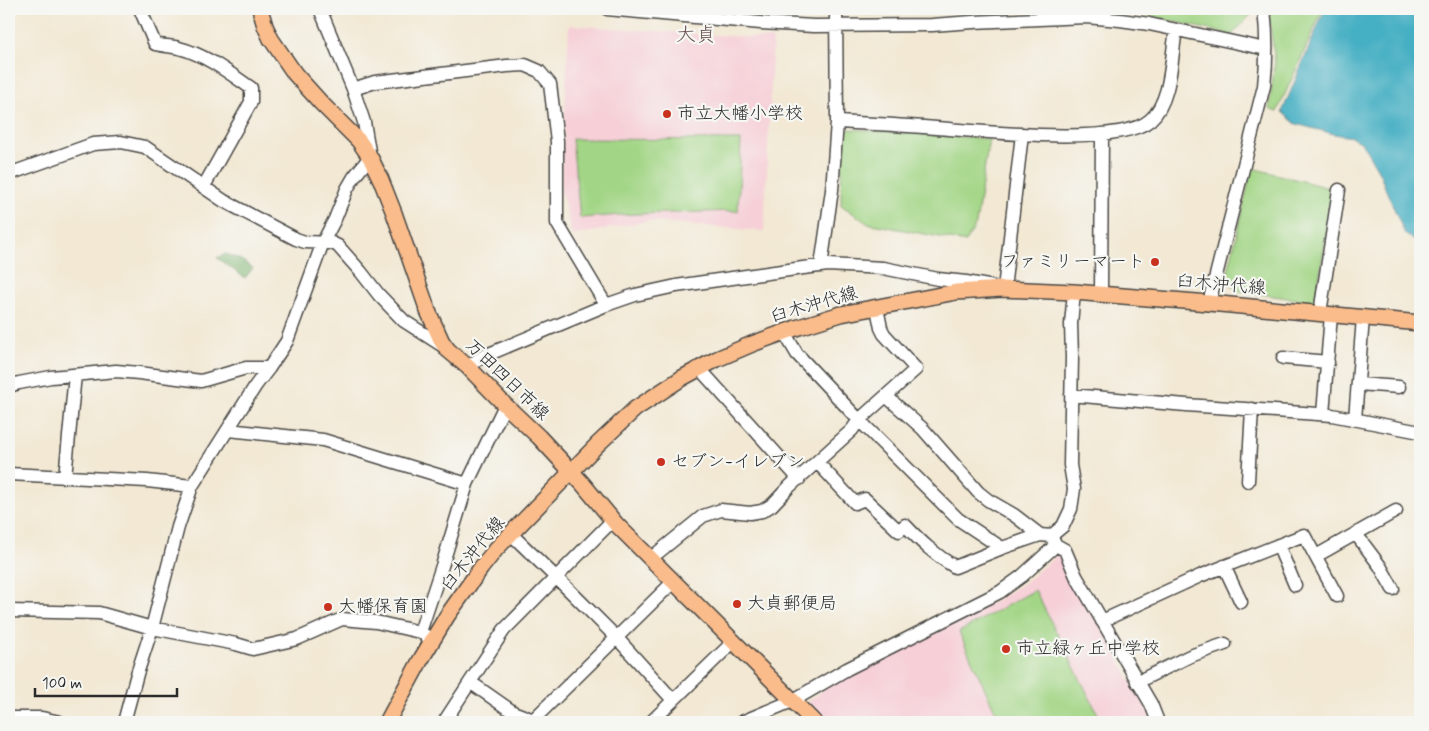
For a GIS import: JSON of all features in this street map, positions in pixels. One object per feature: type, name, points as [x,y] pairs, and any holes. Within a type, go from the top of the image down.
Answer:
[{"type":"main road","name":"万田四日市線","points":[[260,9],[271,39],[295,74],[359,141],[370,157],[394,213],[428,311],[442,342],[448,350],[540,437],[650,559],[814,722]]},
{"type":"main road","name":"臼木沖代線","points":[[387,722],[420,661],[426,636],[447,616],[481,568],[511,534],[598,444],[635,410],[699,368],[745,347],[784,332],[842,314],[956,292],[1004,289],[1101,294],[1420,323]]},
{"type":"street","points":[[140,9],[155,44],[178,48],[196,54],[251,88],[251,102],[204,186]]},
{"type":"street","points":[[124,722],[152,628],[178,527],[192,486],[286,341],[324,242],[347,189],[370,157],[364,122],[353,89],[320,9]]},
{"type":"street","points":[[607,9],[814,26],[932,25],[1086,17],[1120,20],[1266,49]]},
{"type":"street","points":[[821,266],[832,190],[837,122],[836,9]]},
{"type":"street","points":[[1209,303],[1260,104],[1267,66],[1264,9]]},
{"type":"street","points":[[837,122],[1022,134],[1102,134],[1130,130],[1142,126],[1151,120],[1157,112],[1168,85],[1176,30]]},
{"type":"street","points":[[353,89],[375,82],[507,66],[525,65],[539,71],[550,84],[556,131],[557,223],[606,305]]},
{"type":"street","points":[[468,367],[482,356],[606,305],[635,295],[676,286],[821,266],[848,265],[883,268],[1004,289],[1022,134]]},
{"type":"street","points":[[1101,294],[1102,134]]},
{"type":"street","points":[[9,174],[93,144],[121,142],[145,147],[224,201],[296,239],[305,242],[324,242],[338,246],[379,296],[404,321],[448,350]]},
{"type":"street","points":[[1323,414],[1328,362],[1326,314],[1339,190]]},
{"type":"street","points":[[742,722],[792,701],[847,669],[1000,592],[1022,576],[1049,538],[1063,526],[1071,509],[1074,488],[1070,465],[1072,396],[1071,324],[1074,292]]},
{"type":"street","points":[[650,559],[703,516],[721,510],[750,513],[762,511],[772,505],[789,487],[852,430],[859,420],[916,369],[884,334],[877,308]]},
{"type":"street","points":[[1355,419],[1363,318]]},
{"type":"street","points":[[784,332],[797,354],[859,420],[958,519],[1002,548]]},
{"type":"street","points":[[1283,358],[1328,362]]},
{"type":"street","points":[[9,386],[19,382],[50,377],[116,371],[201,381],[246,368],[269,368]]},
{"type":"street","points":[[699,368],[799,479]]},
{"type":"street","points":[[65,478],[75,375]]},
{"type":"street","points":[[1358,384],[1399,387]]},
{"type":"street","points":[[886,396],[923,429],[978,492],[1065,550],[1076,576],[1151,704],[1158,722]]},
{"type":"street","points":[[1072,396],[1323,414],[1420,432]]},
{"type":"street","points":[[9,611],[99,614],[152,628],[253,649],[297,639],[342,619],[376,622],[426,636],[442,566],[466,484],[505,405]]},
{"type":"street","points":[[1248,481],[1252,409]]},
{"type":"street","points":[[228,430],[323,440],[466,484]]},
{"type":"street","points":[[817,462],[855,503],[866,499],[899,531],[905,525],[937,556],[955,567],[1002,548],[1049,538]]},
{"type":"street","points":[[9,474],[65,478],[147,480],[192,486]]},
{"type":"street","points":[[1316,556],[1396,510]]},
{"type":"street","points":[[444,722],[504,630],[613,520]]},
{"type":"street","points":[[511,534],[616,638],[673,700]]},
{"type":"street","points":[[1356,534],[1380,566],[1393,589]]},
{"type":"street","points":[[1102,621],[1200,576],[1304,535],[1337,596]]},
{"type":"street","points":[[1278,545],[1295,585]]},
{"type":"street","points":[[1224,566],[1241,602]]},
{"type":"street","points":[[470,682],[510,717],[536,721],[673,582]]},
{"type":"street","points":[[651,722],[734,642]]},
{"type":"street","points":[[1137,682],[1190,656],[1225,644]]},
{"type":"street","points":[[9,718],[42,718],[60,722]]},
{"type":"shaded area","name":"市立大幡小学校","points":[[569,25],[773,39],[764,231],[647,221],[572,236],[561,190]]},
{"type":"shaded area","name":"市立緑ヶ丘中学校","points":[[1062,555],[1153,722],[825,722],[806,703],[838,679],[996,601],[1025,582],[1056,556]]},
{"type":"green space","points":[[749,9],[809,9],[799,14]]},
{"type":"green space","points":[[861,9],[1028,9],[866,14]]},
{"type":"green space","points":[[1105,9],[1253,9],[1253,12],[1232,35],[1154,17]]},
{"type":"green space","points":[[1268,9],[1323,9],[1277,112],[1269,109],[1275,62]]},
{"type":"green space","points":[[849,129],[989,139],[976,224],[966,242],[867,223],[841,205],[842,134]]},
{"type":"green space","points":[[572,139],[741,140],[738,211],[635,214],[580,218]]},
{"type":"green space","points":[[1252,168],[1329,188],[1333,195],[1315,302],[1239,291],[1232,286],[1227,276]]},
{"type":"green space","points":[[226,254],[241,260],[253,268],[245,278],[217,258]]},
{"type":"green space","points":[[1035,590],[1102,722],[1000,722],[959,632]]},
{"type":"water","points":[[1325,9],[1420,9],[1420,243],[1405,234],[1380,174],[1362,143],[1352,137],[1296,124],[1282,112]]},
{"type":"place","name":"市立大幡小学校","points":[[667,114]]},
{"type":"place","name":"ファミリーマート","points":[[1155,262]]},
{"type":"place","name":"セブン-イレブン","points":[[661,462]]},
{"type":"place","name":"大貞郵便局","points":[[737,604]]},
{"type":"place","name":"大幡保育園","points":[[328,607]]},
{"type":"place","name":"市立緑ヶ丘中学校","points":[[1006,649]]},
{"type":"district","name":"大貞","points":[[696,35]]}]
